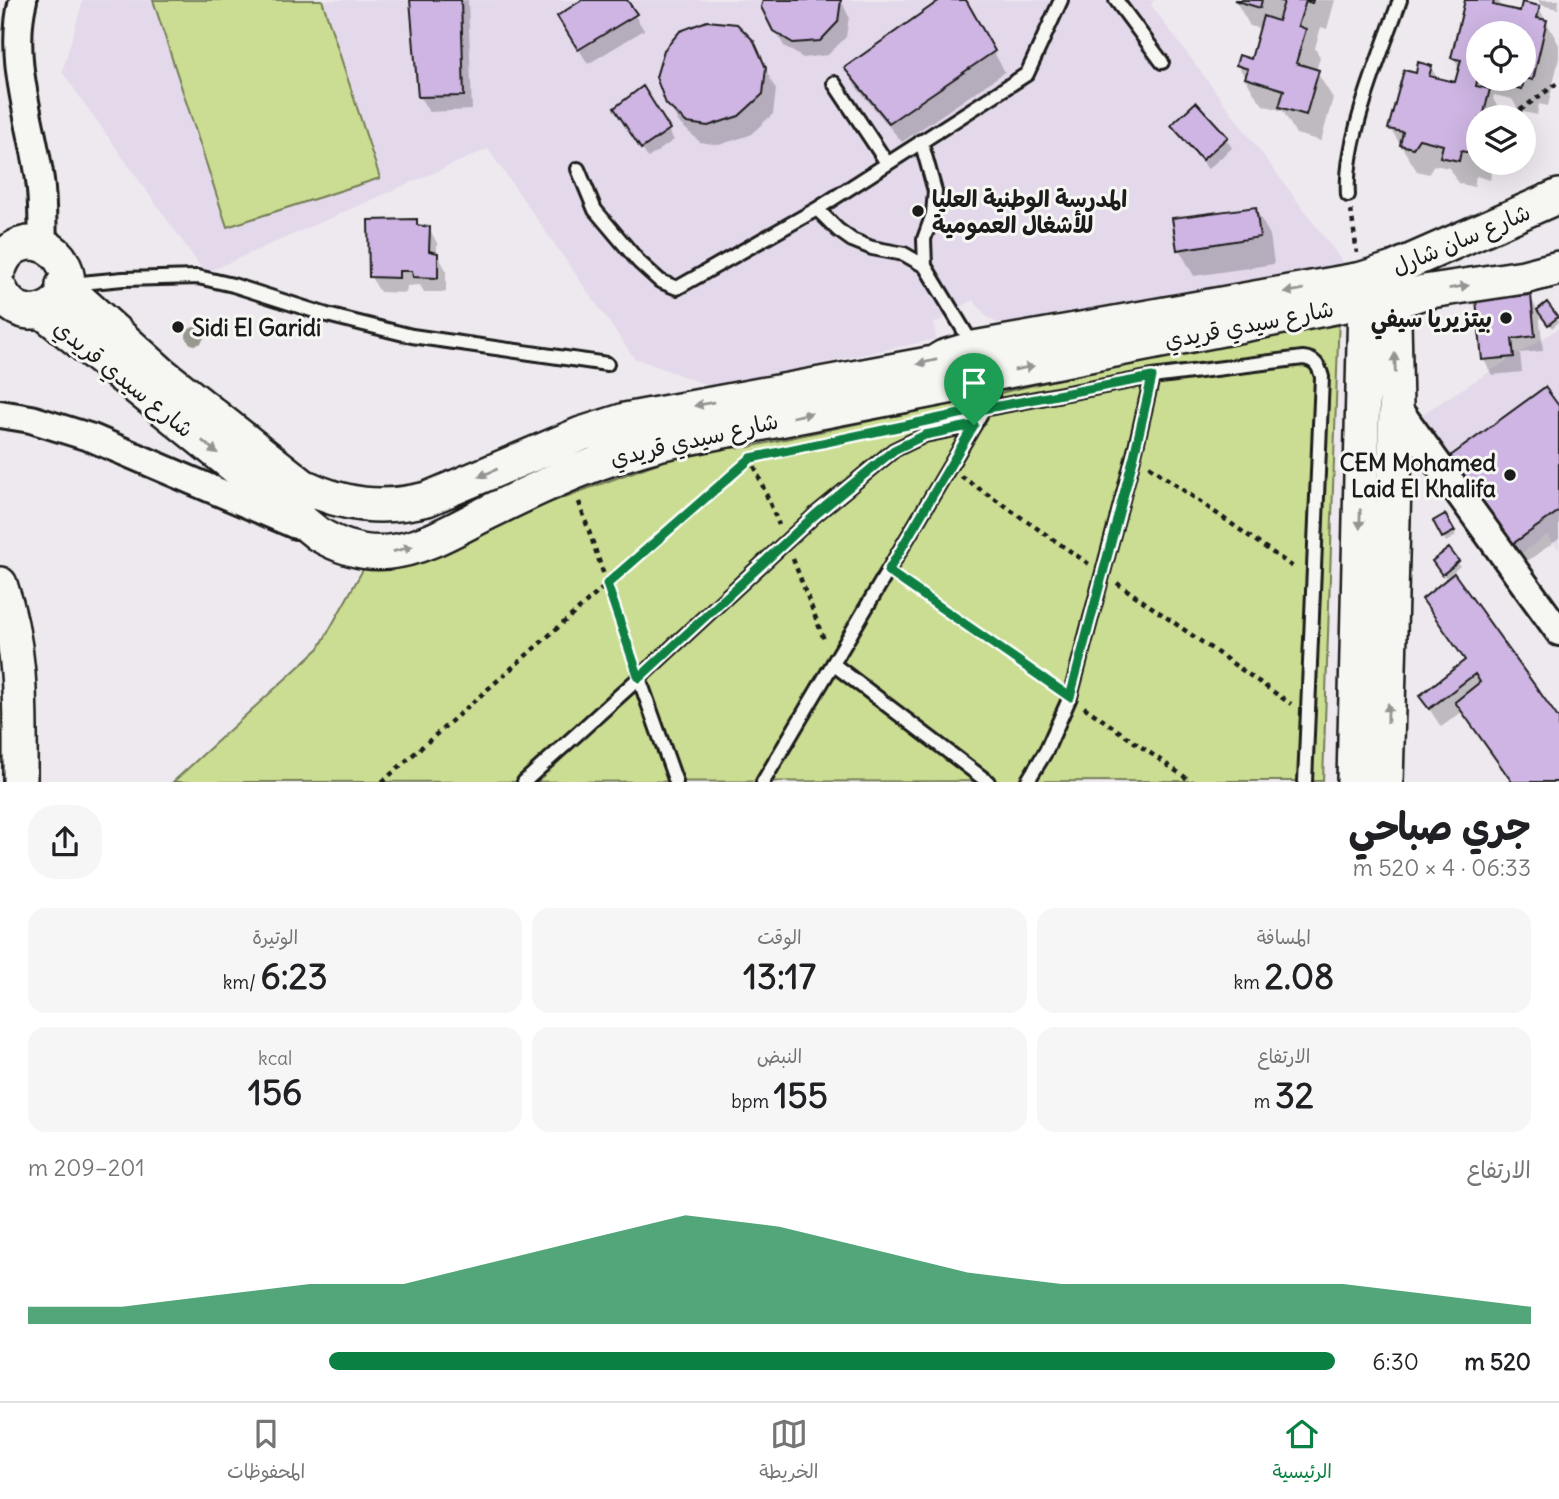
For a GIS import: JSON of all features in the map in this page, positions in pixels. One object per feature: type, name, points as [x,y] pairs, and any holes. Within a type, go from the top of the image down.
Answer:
[{"type":"street","points":[[9,269],[55,250],[68,272],[63,296],[55,306],[43,312],[18,310],[9,269],[40,183],[18,53],[18,21],[23,0]]},
{"type":"street","name":"شارع سان شارل","points":[[1373,294],[1393,269],[1559,196]]},
{"type":"street","name":"شارع سان شارل","points":[[1373,294],[1424,292],[1524,277],[1559,268]]},
{"type":"street","name":"شارع سيدي قريدي","points":[[65,285],[143,359],[303,486],[326,497],[377,507],[427,499],[581,434],[625,420],[934,363],[944,357],[981,362],[1373,294]]},
{"type":"street","points":[[1373,294],[1396,406],[1386,782]]},
{"type":"street","points":[[1354,782],[1373,294]]},
{"type":"street","name":"شارع سيدي قريدي","points":[[43,312],[318,534],[353,550],[391,552],[409,548],[575,470],[630,451],[948,387],[981,362]]},
{"type":"street","points":[[1396,406],[1559,632]]},
{"type":"street","points":[[0,414],[32,419],[92,438],[318,534]]},
{"type":"street","points":[[0,584],[12,623],[20,682],[20,782]]},
{"type":"lane","points":[[578,169],[595,209],[639,261],[660,281],[677,288],[817,209],[1027,74],[1061,0]]},
{"type":"lane","points":[[1116,0],[1162,62]]},
{"type":"lane","points":[[1349,195],[1347,178],[1356,128],[1399,0]]},
{"type":"lane","points":[[834,83],[887,163]]},
{"type":"lane","points":[[763,782],[992,395],[981,362],[925,267],[923,239],[933,214],[935,191],[921,141]]},
{"type":"lane","points":[[817,209],[852,240],[872,248],[904,254],[925,267]]},
{"type":"lane","points":[[65,285],[123,279],[198,277],[233,285],[327,315],[412,336],[607,364]]},
{"type":"lane","points":[[983,409],[1152,377],[1303,358],[1311,359],[1319,366],[1322,377],[1305,782]]},
{"type":"lane","points":[[1027,782],[1046,751],[1070,697],[1134,456],[1152,377]]},
{"type":"lane","points":[[524,782],[815,515],[894,450],[925,435],[974,425]]},
{"type":"lane","points":[[833,664],[988,782]]},
{"type":"lane","points":[[639,678],[676,782]]},
{"type":"path","points":[[1527,105],[1559,82]]},
{"type":"path","points":[[1349,195],[1373,294]]},
{"type":"path","points":[[737,458],[751,458],[846,438]]},
{"type":"path","points":[[1134,456],[1314,582]]},
{"type":"path","points":[[382,782],[751,458]]},
{"type":"path","points":[[948,468],[1309,716]]},
{"type":"path","points":[[592,497],[579,502],[639,678]]},
{"type":"path","points":[[888,571],[1192,782]]},
{"type":"shaded area","name":"المدرسة الوطنية العليا للأشغال العمومية","points":[[83,0],[1154,0],[1151,5],[1351,273],[1009,324],[997,323],[988,318],[973,300],[934,324],[936,339],[712,387],[634,358],[488,149],[205,273],[62,72]]},
{"type":"shaded area","name":"CEM Mohamed Laid El Khalifa","points":[[1559,328],[1559,550],[1547,535],[1518,556],[1419,416]]},
{"type":"green space","points":[[153,0],[322,0],[380,178],[227,227]]},
{"type":"green space","points":[[1339,313],[1323,781],[173,782],[319,648],[365,566],[407,555],[693,450],[748,447],[992,395]]},
{"type":"building","points":[[410,0],[461,0],[464,96],[418,97]]},
{"type":"building","points":[[582,0],[627,0],[637,14],[578,50],[557,16]]},
{"type":"building","points":[[763,0],[841,0],[838,22],[820,41],[793,43],[773,31],[761,7]]},
{"type":"building","points":[[940,0],[966,0],[995,51],[889,123],[844,68]]},
{"type":"building","points":[[1234,0],[1262,0],[1260,8]]},
{"type":"building","points":[[1278,0],[1313,0],[1312,3],[1306,1],[1298,26],[1306,29],[1296,63],[1319,70],[1306,115],[1279,107],[1284,90],[1245,78],[1248,69],[1236,65],[1239,55],[1251,59],[1263,16],[1278,21],[1284,2]]},
{"type":"building","points":[[1465,0],[1494,0],[1493,5],[1520,11],[1522,2],[1540,6],[1537,18],[1547,20],[1536,67],[1536,21],[1466,21],[1466,91],[1490,91],[1486,105],[1466,105],[1466,152],[1461,151],[1459,161],[1440,157],[1443,145],[1419,139],[1413,148],[1400,145],[1403,132],[1388,129],[1404,70],[1416,73],[1418,62],[1432,66],[1429,76],[1455,82],[1461,60],[1451,58]]},
{"type":"building","points":[[707,21],[737,24],[754,41],[766,68],[763,94],[739,116],[708,126],[687,123],[666,104],[656,77],[664,50],[680,31]]},
{"type":"building","points":[[643,86],[670,129],[641,149],[614,108]]},
{"type":"building","points":[[1196,102],[1228,137],[1202,160],[1171,125]]},
{"type":"building","points":[[1256,207],[1260,237],[1177,250],[1172,218]]},
{"type":"building","points":[[417,219],[417,225],[430,227],[429,251],[438,253],[438,278],[413,277],[412,271],[399,271],[399,278],[369,277],[368,220]]},
{"type":"building","name":"بيتزيريا سيفي","points":[[1531,295],[1535,336],[1512,339],[1514,357],[1482,360],[1476,300]]},
{"type":"building","points":[[1547,302],[1558,317],[1548,325],[1537,310]]},
{"type":"building","points":[[1545,387],[1559,406],[1559,511],[1511,545],[1449,457]]},
{"type":"building","points":[[1445,514],[1455,531],[1442,538],[1433,521]]},
{"type":"building","points":[[1449,548],[1459,561],[1442,575],[1432,561]]},
{"type":"building","points":[[1454,573],[1559,719],[1559,782],[1512,782],[1455,702],[1480,682],[1475,674],[1429,709],[1419,696],[1465,660],[1422,599]]},
{"type":"place","name":"المدرسة الوطنية العليا للأشغال العمومية","points":[[918,211]]},
{"type":"place","name":"بيتزيريا سيفي","points":[[1506,318]]},
{"type":"place","name":"Sidi El Garidi","points":[[178,327]]},
{"type":"place","name":"CEM Mohamed Laid El Khalifa","points":[[1510,475]]},
{"type":"route","points":[[1152,377],[1134,456],[1070,697],[888,571],[974,425],[925,435],[894,450],[815,515],[639,678],[607,584],[751,458],[1152,377]]}]
